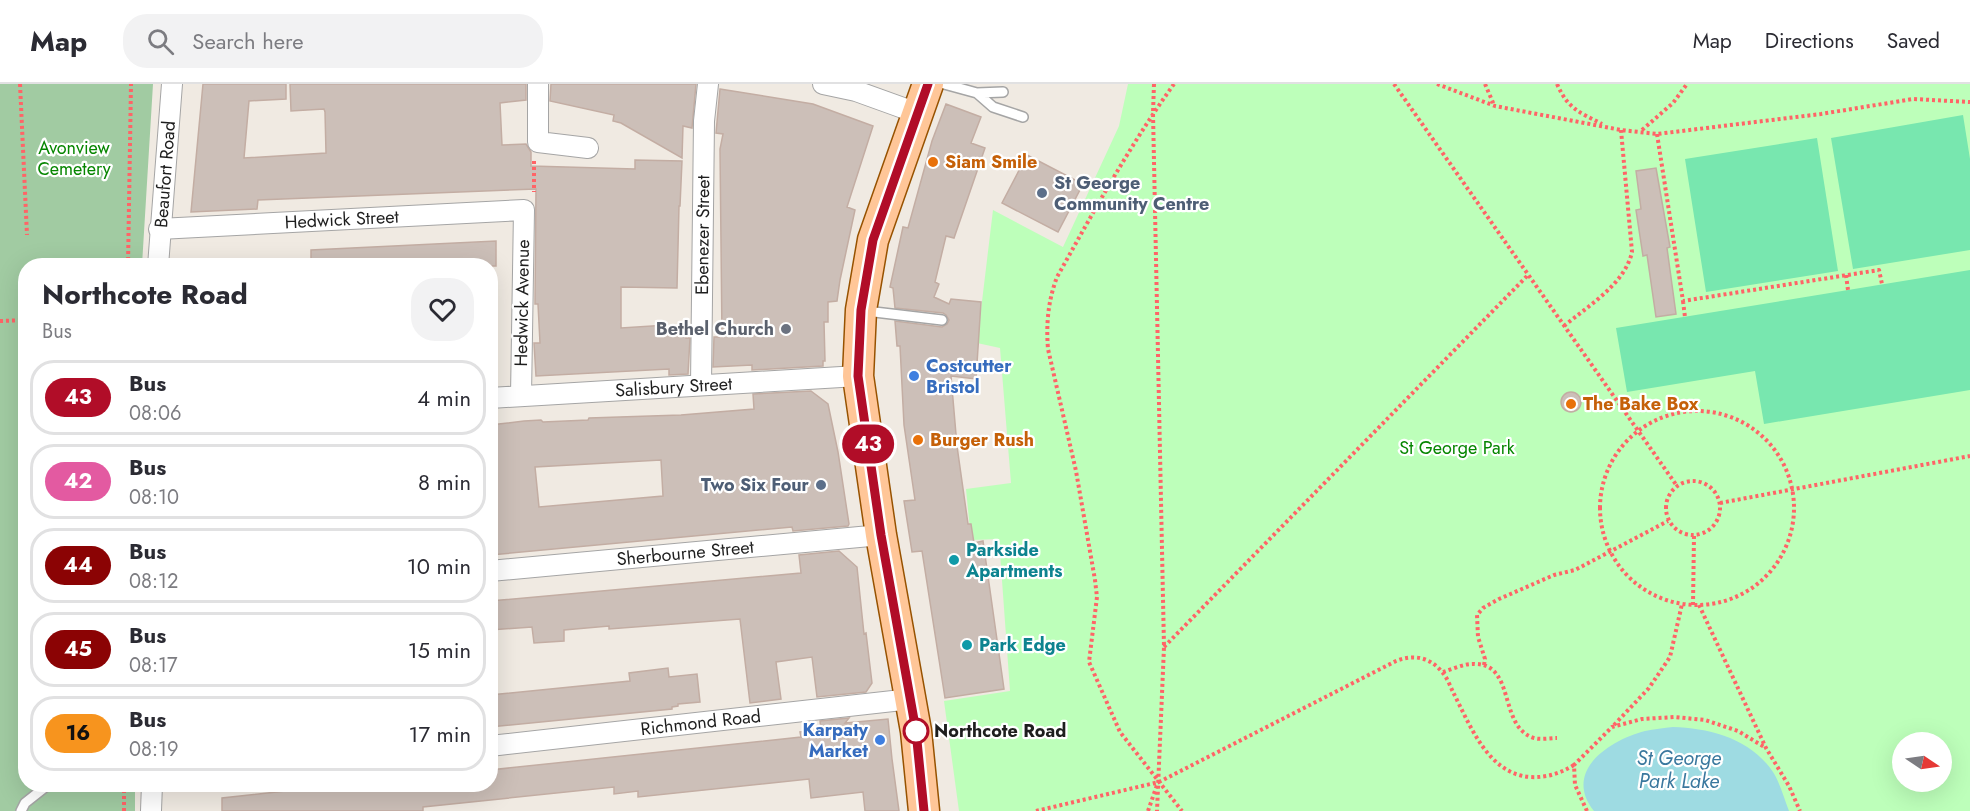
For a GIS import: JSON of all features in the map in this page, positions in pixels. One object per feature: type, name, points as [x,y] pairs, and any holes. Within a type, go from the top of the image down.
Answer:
[{"type":"main road","points":[[924,811],[911,699],[881,535],[858,376],[861,310],[873,240],[928,84]]},
{"type":"street","name":"Beaufort Road","points":[[158,258],[172,84]]},
{"type":"street","points":[[538,84],[538,142],[588,148]]},
{"type":"street","name":"Ebenezer Street","points":[[701,386],[704,121],[708,84]]},
{"type":"street","points":[[823,84],[856,91],[917,112]]},
{"type":"street","name":"Hedwick Street","points":[[159,230],[524,210]]},
{"type":"street","name":"Hedwick Avenue","points":[[521,396],[524,210]]},
{"type":"street","name":"Salisbury Street","points":[[498,397],[858,376]]},
{"type":"street","name":"Sherbourne Street","points":[[498,570],[881,535]]},
{"type":"street","name":"Richmond Road","points":[[498,745],[911,699]]},
{"type":"street","points":[[151,811],[152,792]]},
{"type":"lane","points":[[944,84],[977,93],[1003,92]]},
{"type":"lane","points":[[977,93],[993,107],[1023,117]]},
{"type":"lane","points":[[861,310],[942,320]]},
{"type":"lane","points":[[21,811],[26,803],[39,792]]},
{"type":"path","points":[[21,84],[27,235]]},
{"type":"path","points":[[128,258],[131,84]]},
{"type":"path","points":[[1154,84],[1164,647],[1157,811]]},
{"type":"path","points":[[1174,84],[1112,179],[1057,277],[1051,293],[1047,330],[1048,349],[1076,471],[1095,580],[1097,597],[1089,662],[1120,732],[1182,811]]},
{"type":"path","points":[[1394,84],[1677,486]]},
{"type":"path","points":[[1437,84],[1495,106],[1622,130],[1657,134],[1821,114],[1913,99],[1970,102]]},
{"type":"path","points":[[1485,84],[1495,106]]},
{"type":"path","points":[[1557,84],[1564,100],[1577,111],[1605,126]]},
{"type":"path","points":[[1641,131],[1673,103],[1687,84]]},
{"type":"path","points":[[1564,326],[1603,293],[1630,263],[1632,252],[1622,130]]},
{"type":"path","points":[[1657,134],[1685,317]]},
{"type":"path","points":[[1683,301],[1880,270],[1882,284]]},
{"type":"path","points":[[1164,647],[1528,275]]},
{"type":"path","points":[[1846,275],[1848,290]]},
{"type":"path","points":[[0,321],[18,320]]},
{"type":"path","points":[[1696,410],[1723,413],[1748,424],[1768,441],[1784,464],[1793,490],[1793,523],[1782,555],[1761,582],[1732,599],[1699,606],[1671,602],[1646,591],[1625,574],[1610,551],[1601,524],[1600,496],[1608,468],[1623,444],[1639,429],[1669,414],[1696,410]]},
{"type":"path","points":[[1720,504],[1970,456]]},
{"type":"path","points":[[1695,481],[1711,488],[1717,495],[1720,512],[1712,528],[1705,533],[1694,535],[1680,533],[1668,521],[1667,498],[1677,486],[1695,481]]},
{"type":"path","points":[[1484,665],[1485,659],[1478,636],[1477,615],[1483,608],[1554,575],[1575,570],[1668,521]]},
{"type":"path","points":[[1693,605],[1694,535]]},
{"type":"path","points":[[1036,811],[1159,782],[1404,658],[1422,658],[1443,672],[1480,742],[1495,762],[1514,774],[1534,777],[1551,776],[1574,765],[1648,688],[1670,657],[1682,604]]},
{"type":"path","points":[[1699,606],[1766,748],[1789,786],[1800,811]]},
{"type":"path","points":[[1443,672],[1472,663],[1484,665],[1495,672],[1505,692],[1515,724],[1534,738],[1557,738]]},
{"type":"path","points":[[1612,727],[1642,718],[1675,717],[1704,720],[1738,731],[1766,748]]},
{"type":"path","points":[[1574,765],[1575,784],[1587,811]]},
{"type":"path","points":[[1148,811],[1159,782]]},
{"type":"path","points":[[124,792],[124,811]]},
{"type":"green space","name":"Avonview Cemetery","points":[[0,84],[153,84],[142,258],[18,258],[18,792],[135,792],[135,811],[0,811]]},
{"type":"green space","name":"St George Park","points":[[1128,84],[1970,84],[1970,811],[959,811],[944,701],[1010,691],[999,539],[971,540],[966,489],[1011,483],[1000,348],[977,343],[993,210],[1063,247],[1119,126]]},
{"type":"green space","points":[[1963,115],[1970,159],[1970,250],[1853,269],[1831,138]]},
{"type":"green space","points":[[1817,138],[1838,271],[1706,292],[1685,159]]},
{"type":"green space","points":[[1970,270],[1970,390],[1764,424],[1755,371],[1627,392],[1616,328]]},
{"type":"water","name":"St George Park Lake","points":[[1673,727],[1715,733],[1753,751],[1773,772],[1789,811],[1594,811],[1586,796],[1584,783],[1587,770],[1594,759],[1631,735]]},
{"type":"building","points":[[203,84],[286,84],[286,99],[249,101],[244,158],[326,153],[324,109],[291,111],[290,84],[526,84],[526,100],[500,103],[502,145],[526,144],[531,152],[531,166],[635,169],[635,160],[682,161],[677,288],[621,287],[621,328],[667,325],[667,333],[686,332],[686,338],[690,338],[688,374],[669,375],[669,369],[536,376],[534,343],[540,343],[538,304],[535,304],[536,189],[258,200],[257,209],[191,212]]},
{"type":"building","points":[[551,84],[696,84],[692,128],[683,126],[682,158],[621,123],[613,121],[614,115],[550,101]]},
{"type":"building","points":[[720,89],[813,104],[873,126],[847,207],[855,210],[837,301],[828,302],[828,322],[824,322],[825,361],[823,361],[823,366],[752,370],[752,365],[713,367],[714,337],[722,337],[720,149],[723,134],[716,133]]},
{"type":"building","points":[[946,104],[981,117],[971,143],[985,148],[954,238],[946,236],[935,282],[939,284],[934,297],[949,304],[951,299],[981,302],[976,379],[951,376],[957,446],[968,524],[971,524],[974,543],[983,541],[1004,689],[945,698],[922,551],[912,552],[904,501],[915,500],[904,425],[900,346],[897,346],[895,321],[942,327],[949,320],[943,313],[895,308],[893,288],[890,287],[903,227],[908,228],[932,141]]},
{"type":"building","name":"St George Community Centre","points":[[1027,155],[1083,184],[1058,232],[1002,203]]},
{"type":"building","points":[[1656,168],[1670,247],[1667,248],[1676,314],[1656,317],[1647,255],[1643,256],[1636,210],[1641,209],[1636,171]]},
{"type":"building","points":[[496,241],[496,258],[311,258],[311,250]]},
{"type":"building","points":[[811,391],[828,404],[838,452],[848,526],[793,531],[792,527],[498,554],[498,424],[754,409],[753,394]],"holes":[[[661,460],[663,496],[539,507],[535,467]]]},
{"type":"building","name":"The Bake Box","points":[[1571,392],[1578,395],[1581,402],[1578,409],[1571,412],[1564,409],[1561,402],[1564,395]]},
{"type":"building","points":[[839,551],[857,567],[872,683],[866,692],[817,697],[812,657],[776,662],[781,699],[750,703],[740,619],[609,629],[609,626],[564,630],[564,641],[534,643],[532,627],[498,629],[498,600],[801,573],[799,555]]},
{"type":"building","points":[[668,668],[669,677],[697,674],[700,702],[678,704],[672,709],[498,726],[498,694],[630,681],[629,673]]},
{"type":"building","points":[[849,718],[845,723],[888,719],[899,811],[865,811],[863,792],[811,798],[809,779],[638,797],[638,791],[614,794],[614,787],[423,807],[423,811],[222,811],[222,798],[276,792],[498,792],[498,769],[801,737],[800,732],[821,730],[820,721]]},
{"type":"bus line","name":"43","points":[[924,811],[916,731],[881,535],[858,376],[861,310],[873,240],[928,84]]},
{"type":"place","name":"Siam Smile","points":[[933,162]]},
{"type":"place","name":"St George Community Centre","points":[[1042,193]]},
{"type":"place","name":"Bethel Church","points":[[786,329]]},
{"type":"place","name":"Costcutter Bristol","points":[[914,376]]},
{"type":"place","name":"The Bake Box","points":[[1571,404]]},
{"type":"place","name":"Burger Rush","points":[[918,440]]},
{"type":"place","name":"Two Six Four","points":[[821,485]]},
{"type":"place","name":"Parkside Apartments","points":[[954,560]]},
{"type":"place","name":"Park Edge","points":[[967,645]]},
{"type":"place","name":"Northcote Road","points":[[916,731]]},
{"type":"place","name":"Karpaty Market","points":[[880,740]]}]
